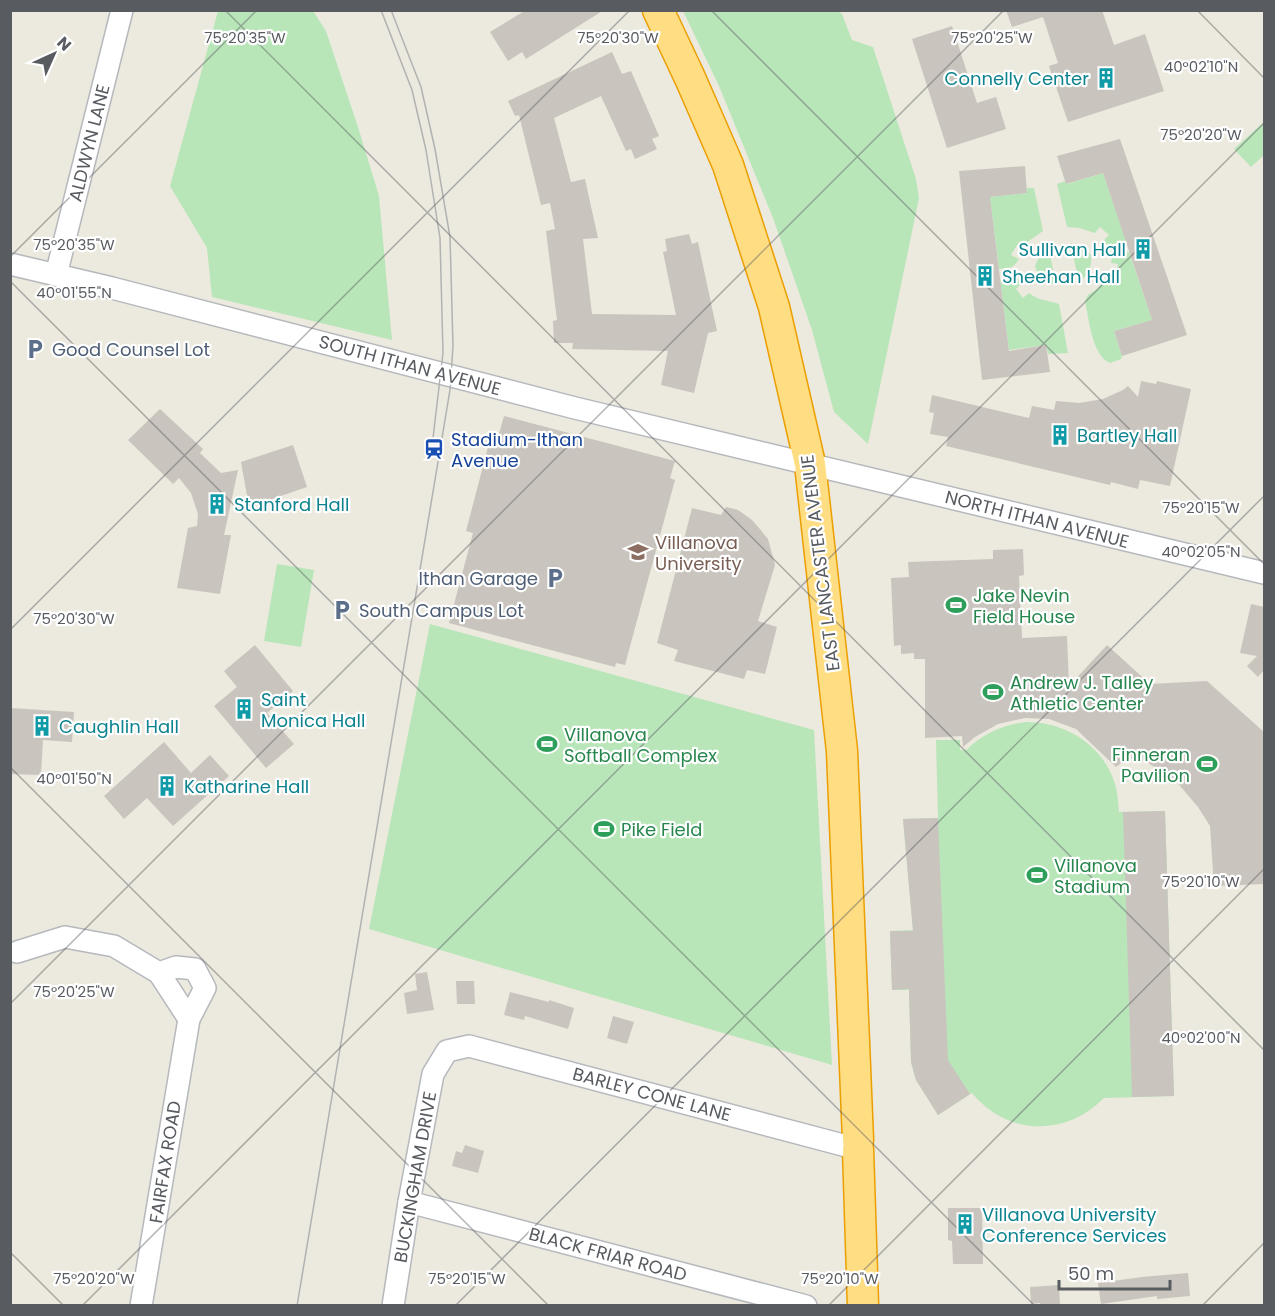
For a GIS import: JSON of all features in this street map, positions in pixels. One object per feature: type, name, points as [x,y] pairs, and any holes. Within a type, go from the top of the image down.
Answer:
[{"type":"highway","name":"EAST LANCASTER AVENUE","points":[[658,10],[728,165],[774,307],[810,464],[842,751],[863,1305]]},
{"type":"street","name":"ALDWYN LANE","points":[[56,275],[122,10]]},
{"type":"street","name":"SOUTH ITHAN AVENUE","points":[[10,264],[112,288],[575,408],[810,464]]},
{"type":"street","name":"NORTH ITHAN AVENUE","points":[[810,464],[1264,573]]},
{"type":"street","points":[[13,953],[65,937],[114,946],[159,973],[189,1019]]},
{"type":"street","name":"FAIRFAX ROAD","points":[[141,1305],[189,1019],[205,988],[195,969],[176,967],[159,973]]},
{"type":"street","name":"BARLEY CONE LANE","points":[[447,1051],[469,1046],[858,1144]]},
{"type":"street","name":"BUCKINGHAM DRIVE","points":[[393,1305],[409,1202],[433,1074],[447,1051]]},
{"type":"street","name":"BLACK FRIAR ROAD","points":[[409,1202],[806,1305]]},
{"type":"green space","points":[[218,11],[313,11],[326,31],[379,196],[392,340],[212,297],[207,248],[170,186]]},
{"type":"green space","points":[[683,11],[838,11],[842,14],[852,40],[873,47],[916,179],[919,198],[868,444],[834,412],[812,330],[773,218],[719,86]]},
{"type":"green space","points":[[1264,122],[1264,155],[1251,167],[1234,149]]},
{"type":"green space","points":[[1103,173],[1126,241],[1108,248],[1104,240],[1109,235],[1100,227],[1095,233],[1067,227],[1057,184],[1065,181],[1067,184]]},
{"type":"green space","points":[[1027,188],[1034,188],[1043,231],[1023,247],[1017,245],[1011,255],[1019,259],[1015,265],[999,269],[990,197],[1027,193]]},
{"type":"green space","points":[[1070,243],[1082,246],[1091,255],[1089,270],[1079,281]]},
{"type":"green space","points":[[1049,249],[1056,285],[1042,279],[1035,266],[1039,257]]},
{"type":"green space","points":[[1129,252],[1152,320],[1114,331],[1122,356],[1121,359],[1110,363],[1099,353],[1095,345],[1085,301],[1109,274],[1115,275],[1118,264],[1111,263],[1112,256]]},
{"type":"green space","points":[[1014,277],[1021,280],[1022,283],[1016,289],[1023,298],[1029,293],[1040,299],[1059,304],[1068,353],[1048,354],[1046,345],[1009,350],[1000,279]]},
{"type":"green space","points":[[277,564],[314,570],[301,647],[264,641]]},
{"type":"green space","name":"Pike Field","points":[[430,624],[814,730],[832,1065],[369,929]]},
{"type":"green space","name":"Villanova Stadium","points":[[1026,722],[1041,723],[1069,731],[1092,747],[1109,770],[1116,787],[1119,812],[1165,811],[1174,1096],[1104,1098],[1089,1111],[1072,1120],[1055,1125],[1037,1126],[1019,1124],[1002,1117],[986,1107],[972,1093],[938,1115],[916,1080],[911,1062],[909,990],[892,990],[890,931],[913,930],[903,819],[938,818],[936,740],[960,740],[960,750],[966,750],[994,731]]},
{"type":"building","points":[[526,10],[604,10],[526,59],[522,52],[508,61],[490,32]]},
{"type":"building","name":"Connelly Center","points":[[1006,10],[1102,10],[1114,45],[1145,34],[1164,91],[1068,122],[1049,66],[1058,63],[1043,17],[1012,27]]},
{"type":"building","points":[[952,26],[977,103],[996,97],[1006,129],[947,148],[912,39]]},
{"type":"building","points":[[612,52],[622,74],[631,71],[659,136],[652,139],[657,149],[635,159],[631,149],[626,151],[601,96],[554,118],[571,182],[585,179],[598,238],[583,239],[592,314],[676,315],[663,252],[667,251],[665,239],[689,234],[692,244],[698,242],[717,331],[708,333],[694,393],[661,385],[668,351],[572,349],[573,343],[554,343],[553,321],[557,320],[546,231],[555,229],[550,203],[541,205],[519,115],[515,116],[508,101]]},
{"type":"building","name":"Sullivan Hall","points":[[1120,139],[1187,335],[1122,356],[1114,331],[1152,320],[1103,173],[1066,184],[1057,156]]},
{"type":"building","name":"Sheehan Hall","points":[[1025,166],[1027,193],[990,197],[1009,351],[1046,345],[1050,372],[982,380],[959,171]]},
{"type":"building","name":"Bartley Hall","points":[[1141,381],[1156,384],[1157,381],[1191,389],[1170,486],[1140,480],[1138,489],[1111,482],[1110,485],[946,446],[948,437],[930,434],[934,413],[929,412],[932,395],[1029,418],[1032,406],[1054,410],[1056,401],[1079,403],[1103,399],[1128,386],[1138,397]]},
{"type":"building","name":"Stanford Hall","points":[[160,409],[203,449],[200,453],[221,473],[238,470],[224,535],[231,535],[220,594],[177,588],[188,528],[197,526],[198,514],[191,493],[179,478],[173,484],[128,440]]},
{"type":"building","name":"Ithan Garage","points":[[504,416],[675,461],[670,478],[675,480],[625,665],[616,663],[615,667],[449,623],[473,533],[466,531],[492,432],[499,434]]},
{"type":"building","points":[[293,445],[307,487],[249,507],[241,462]]},
{"type":"building","points":[[726,507],[738,510],[759,528],[768,539],[775,565],[758,621],[777,627],[765,674],[747,670],[744,679],[674,661],[678,650],[657,643],[692,508],[721,515]]},
{"type":"building","points":[[1023,549],[1024,575],[1019,576],[1022,638],[1067,636],[1069,686],[1107,645],[1150,684],[1207,681],[1264,732],[1264,884],[1214,886],[1210,826],[1198,807],[1175,780],[1145,761],[1128,758],[1116,767],[1076,729],[1049,719],[1025,718],[998,724],[963,747],[962,736],[925,738],[925,659],[914,659],[914,653],[901,654],[901,645],[894,646],[891,578],[909,577],[908,562],[993,559],[993,550]]},
{"type":"building","points":[[1251,604],[1264,607],[1264,670],[1258,677],[1247,666],[1257,656],[1240,653]]},
{"type":"building","name":"Saint Monica Hall","points":[[255,645],[293,691],[267,713],[294,744],[266,768],[214,706],[237,687],[224,671]]},
{"type":"building","name":"Caughlin Hall","points":[[10,708],[74,712],[72,742],[43,740],[41,775],[10,774]]},
{"type":"building","name":"Katharine Hall","points":[[164,742],[191,773],[210,755],[229,776],[173,826],[147,798],[124,819],[104,796]]},
{"type":"building","points":[[1165,811],[1174,1096],[1132,1097],[1123,812]]},
{"type":"building","points":[[938,818],[948,1060],[970,1094],[938,1115],[916,1080],[911,1062],[909,989],[892,990],[890,931],[913,931],[903,819]]},
{"type":"building","points":[[427,972],[434,1010],[407,1014],[404,993],[417,990],[415,974]]},
{"type":"building","points":[[456,981],[474,981],[475,1004],[457,1004]]},
{"type":"building","points":[[510,992],[574,1008],[568,1029],[525,1016],[524,1020],[504,1015]]},
{"type":"building","points":[[613,1016],[634,1022],[627,1044],[607,1038]]},
{"type":"building","points":[[465,1145],[484,1151],[478,1173],[452,1166],[456,1151],[462,1153]]},
{"type":"building","name":"Villanova University Conference Services","points":[[948,1208],[982,1208],[983,1264],[953,1264],[952,1241],[948,1240]]},
{"type":"building","points":[[1188,1273],[1190,1296],[1157,1299],[1157,1296],[1101,1304],[1098,1283]]},
{"type":"building","points":[[1059,1285],[1060,1305],[1031,1304],[1030,1287]]},
{"type":"tram line","points":[[381,10],[412,90],[426,150],[440,238],[443,353],[433,438]]},
{"type":"tram line","points":[[297,1306],[450,390],[453,346],[450,237],[435,149],[421,87],[391,10]]},
{"type":"place","name":"Connelly Center","points":[[1106,78]]},
{"type":"place","name":"Sullivan Hall","points":[[1143,249]]},
{"type":"place","name":"Sheehan Hall","points":[[985,276]]},
{"type":"place","name":"Good Counsel Lot","points":[[35,349]]},
{"type":"place","name":"Bartley Hall","points":[[1060,435]]},
{"type":"place","name":"Stadium-Ithan Avenue","points":[[434,449]]},
{"type":"place","name":"Stanford Hall","points":[[217,504]]},
{"type":"place","name":"Villanova University","points":[[638,552]]},
{"type":"place","name":"Ithan Garage","points":[[555,578]]},
{"type":"place","name":"Jake Nevin Field House","points":[[956,605]]},
{"type":"place","name":"South Campus Lot","points":[[342,610]]},
{"type":"place","name":"Andrew J. Talley Athletic Center","points":[[993,692]]},
{"type":"place","name":"Saint Monica Hall","points":[[244,709]]},
{"type":"place","name":"Caughlin Hall","points":[[42,726]]},
{"type":"place","name":"Villanova Softball Complex","points":[[547,744]]},
{"type":"place","name":"Finneran Pavilion","points":[[1207,764]]},
{"type":"place","name":"Katharine Hall","points":[[167,786]]},
{"type":"place","name":"Pike Field","points":[[604,829]]},
{"type":"place","name":"Villanova Stadium","points":[[1037,875]]},
{"type":"place","name":"Villanova University Conference Services","points":[[965,1224]]}]
